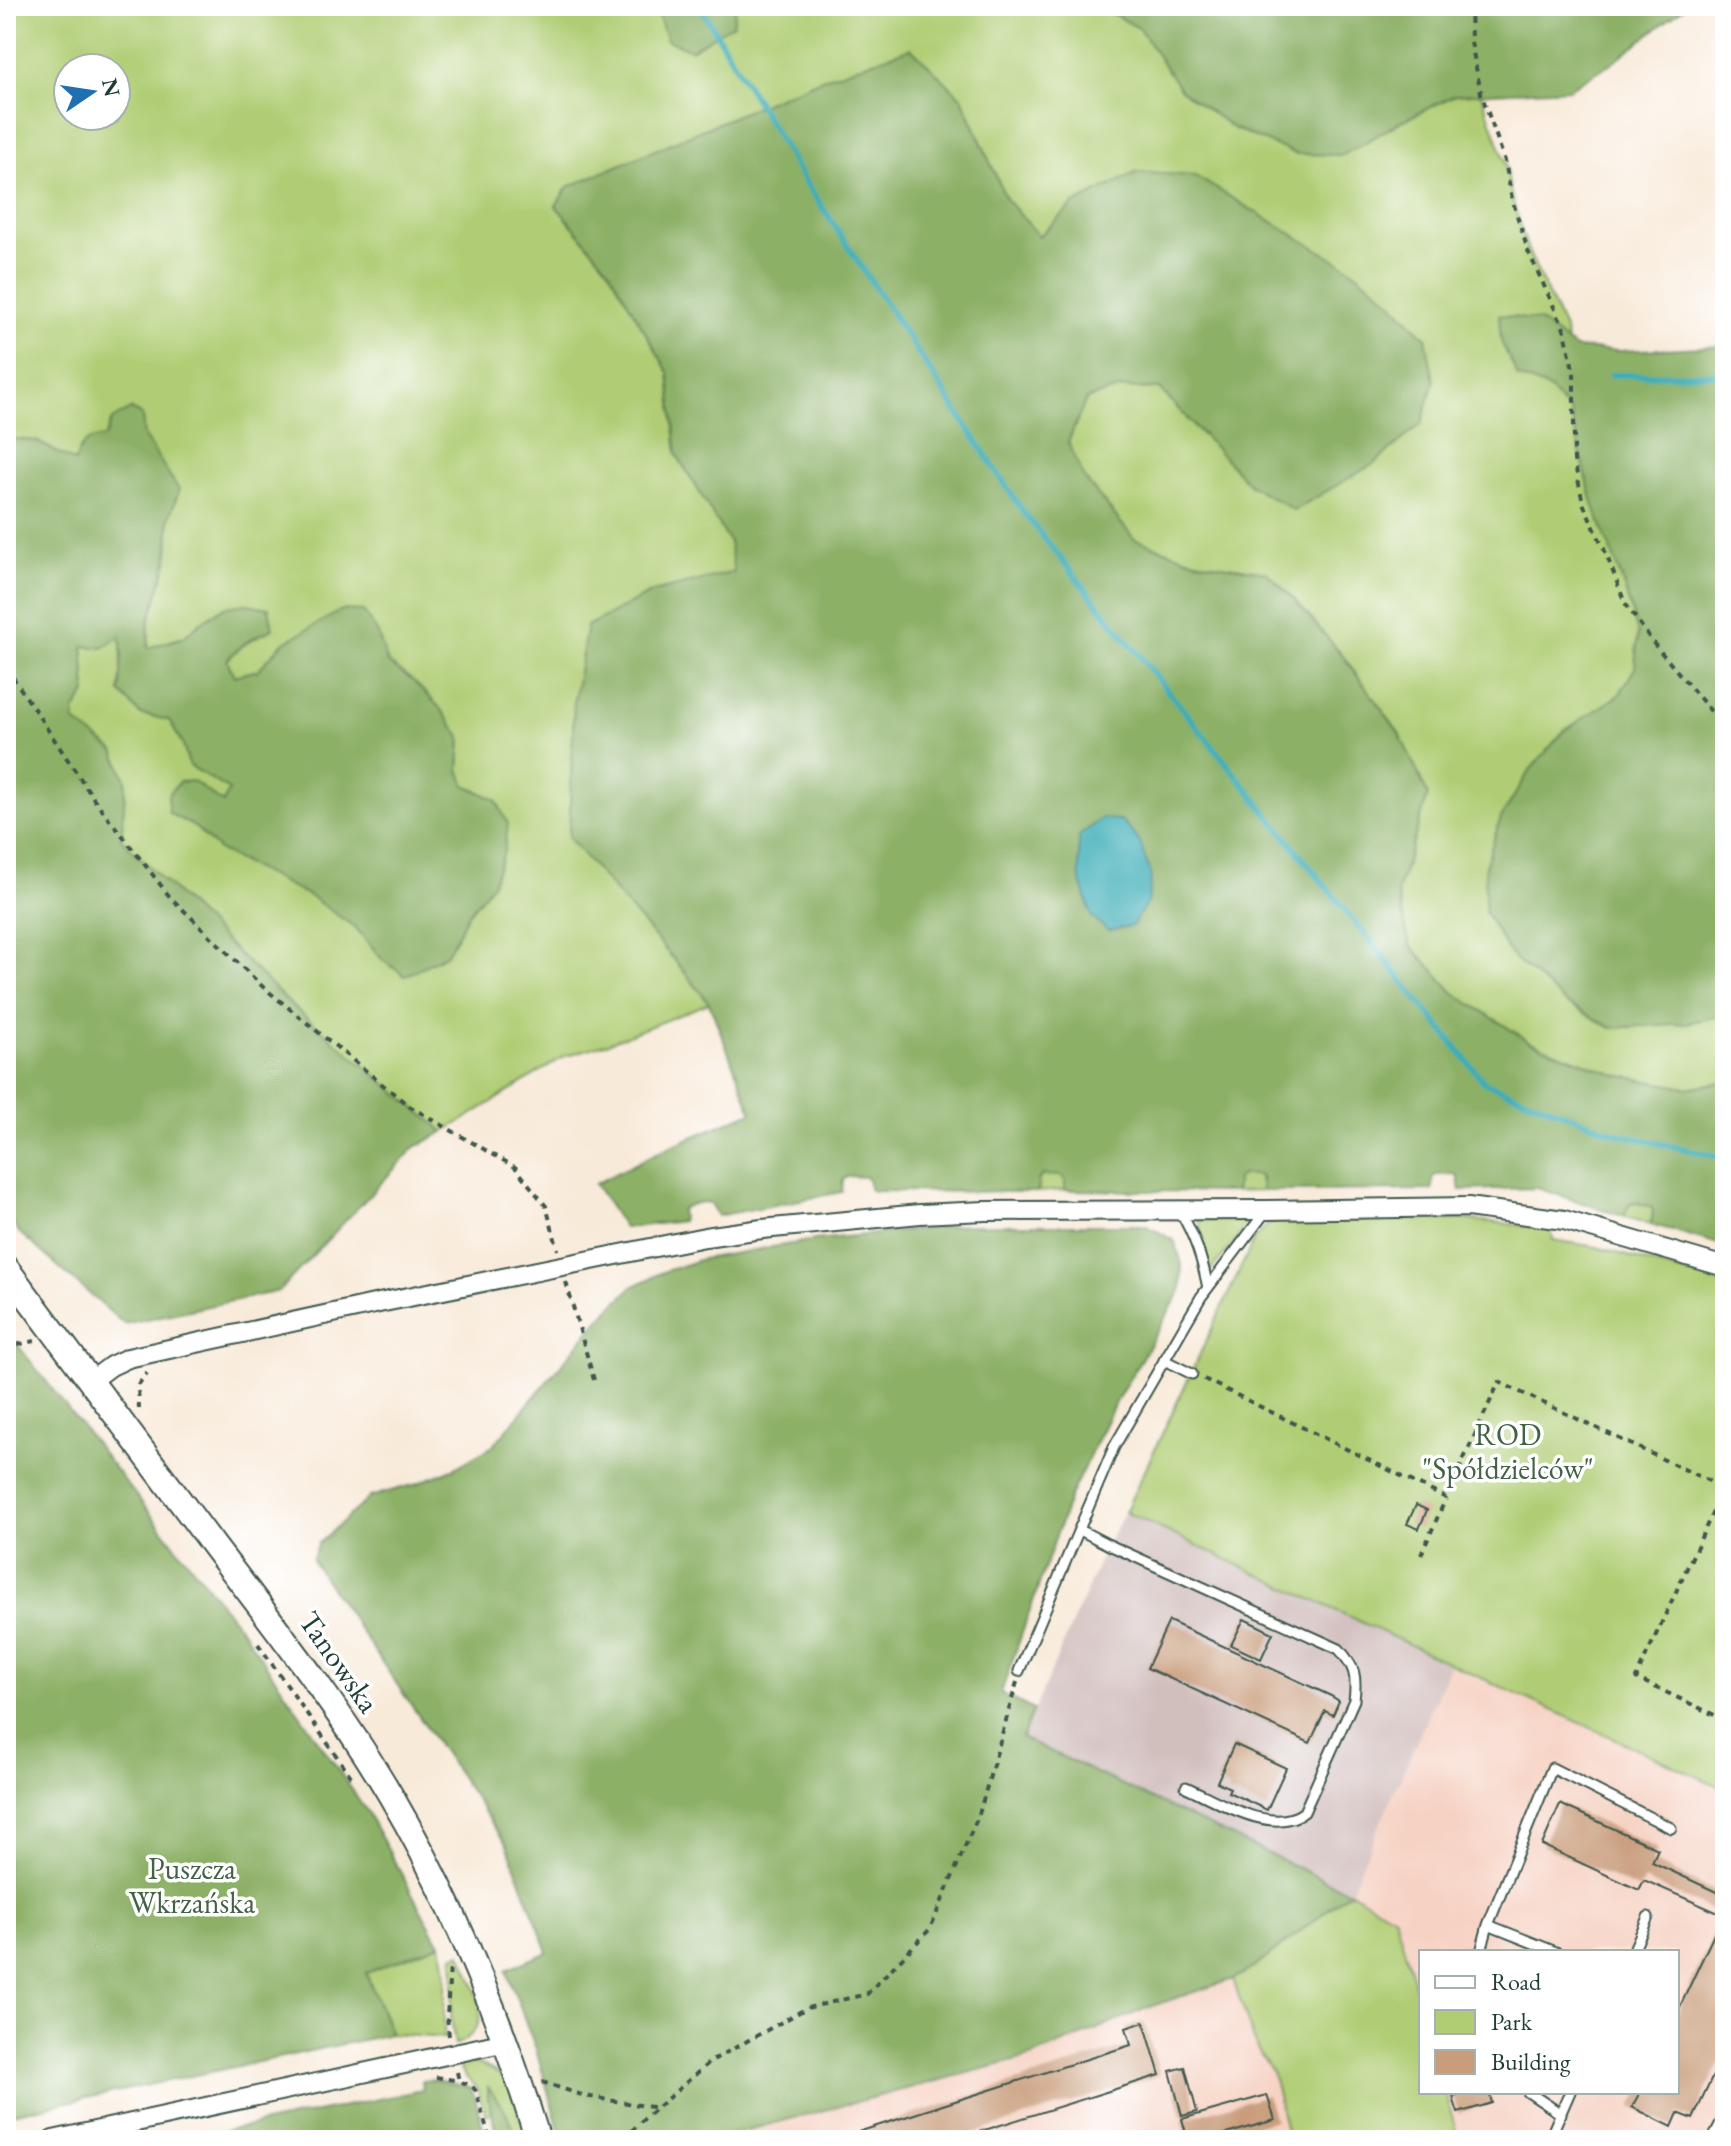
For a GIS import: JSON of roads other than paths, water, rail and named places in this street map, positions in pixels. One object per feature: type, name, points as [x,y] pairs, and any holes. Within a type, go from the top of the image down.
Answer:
[{"type":"main road","name":"Tanowska","points":[[6,1268],[301,1661],[390,1794],[458,1924],[506,2042],[538,2140]]},
{"type":"street","points":[[91,1381],[118,1362],[136,1356],[379,1303],[733,1232],[886,1216],[985,1211],[1430,1207],[1501,1210],[1592,1227],[1725,1267]]},
{"type":"street","points":[[53,2140],[506,2042]]},
{"type":"lane","points":[[1019,1671],[1114,1447],[1208,1288],[1267,1210]]},
{"type":"lane","points":[[1180,1211],[1194,1234],[1208,1288]]},
{"type":"lane","points":[[1164,1360],[1192,1374]]},
{"type":"lane","points":[[1080,1530],[1339,1649],[1351,1662],[1357,1681],[1354,1700],[1304,1812],[1287,1821],[1262,1820],[1186,1787]]},
{"type":"lane","points":[[1482,1950],[1488,1925],[1552,1768],[1671,1828]]},
{"type":"lane","points":[[1634,1950],[1648,1917]]},
{"type":"lane","points":[[1488,1925],[1551,1950]]},
{"type":"lane","points":[[1531,2094],[1561,2114]]},
{"type":"lane","points":[[1549,2140],[1569,2094]]},
{"type":"lane","points":[[1712,2140],[1725,2115]]},
{"type":"water","points":[[1102,818],[1122,821],[1140,842],[1151,877],[1148,901],[1132,926],[1108,931],[1092,917],[1079,875],[1079,836]]},
{"type":"waterway","points":[[700,6],[797,169],[1024,513],[1485,1083],[1618,1134],[1725,1158]]},
{"type":"waterway","points":[[1611,375],[1725,374]]},
{"type":"park label","name":"ROD \"Spółdzielców\"","points":[[1508,1452]]},
{"type":"park label","name":"Puszcza Wkrzańska","points":[[192,1886]]}]
